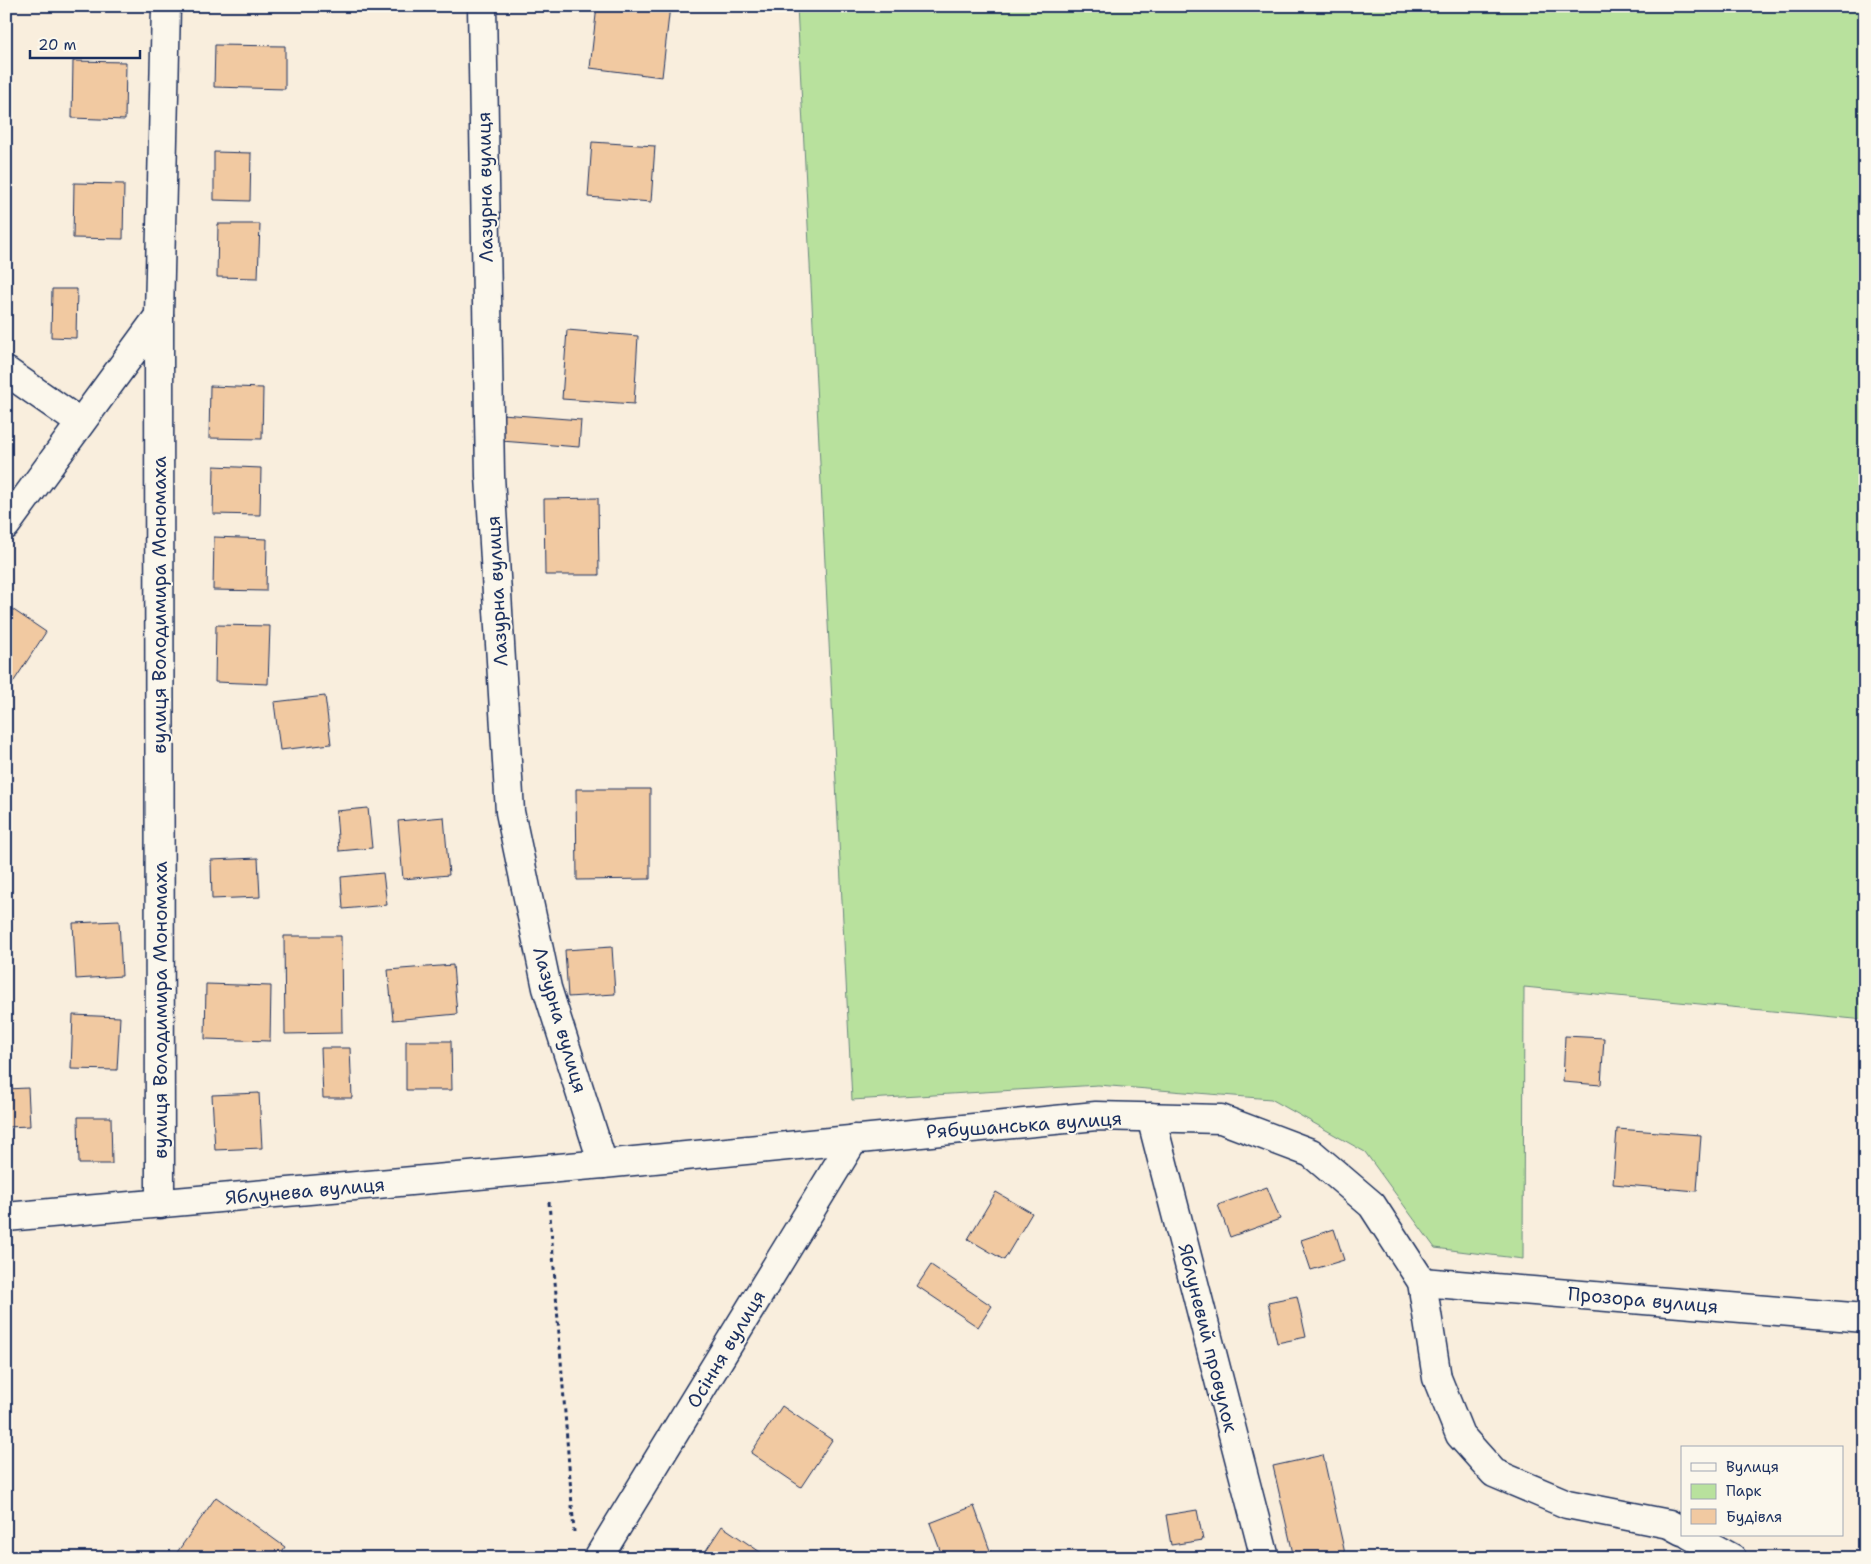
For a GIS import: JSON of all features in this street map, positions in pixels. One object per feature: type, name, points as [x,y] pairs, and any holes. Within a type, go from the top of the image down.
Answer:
[{"type":"street","name":"вулиця Володимира Мономаха","points":[[160,1204],[159,316],[166,6]]},
{"type":"street","name":"Лазурна вулиця","points":[[482,6],[490,476],[510,812],[547,988],[603,1164]]},
{"type":"street","points":[[6,525],[79,422],[159,316]]},
{"type":"street","points":[[6,371],[79,422]]},
{"type":"street","name":"Рябушанська вулиця","points":[[603,1164],[1096,1116],[1221,1119],[1311,1153],[1372,1205],[1422,1282],[1437,1378],[1460,1435],[1494,1473],[1566,1504],[1669,1524],[1681,1530]]},
{"type":"street","name":"Яблуневий провулок","points":[[1151,1117],[1265,1558]]},
{"type":"street","name":"Осіння вулиця","points":[[598,1558],[854,1139]]},
{"type":"street","name":"Яблунева вулиця","points":[[6,1217],[603,1164]]},
{"type":"street","name":"Прозора вулиця","points":[[1422,1282],[1865,1318]]},
{"type":"street","points":[[1692,1536],[1732,1558]]},
{"type":"path","points":[[546,1169],[574,1538]]},
{"type":"green space","points":[[797,6],[1865,6],[1865,1020],[1524,987],[1523,1259],[1435,1248],[1365,1152],[1271,1099],[1098,1085],[852,1100]]},
{"type":"building","points":[[597,6],[670,6],[662,77],[590,68]]},
{"type":"building","points":[[215,45],[285,46],[285,89],[214,87]]},
{"type":"building","points":[[73,61],[126,62],[125,120],[72,118]]},
{"type":"building","points":[[592,142],[655,146],[651,202],[588,197]]},
{"type":"building","points":[[214,152],[251,153],[250,201],[214,200]]},
{"type":"building","points":[[74,183],[124,184],[123,239],[73,238]]},
{"type":"building","points":[[218,224],[260,224],[258,278],[217,277]]},
{"type":"building","points":[[52,289],[77,289],[76,338],[51,337]]},
{"type":"building","points":[[567,330],[638,336],[634,404],[562,399]]},
{"type":"building","points":[[210,386],[263,388],[262,439],[209,438]]},
{"type":"building","points":[[502,414],[581,420],[579,447],[501,441]]},
{"type":"building","points":[[214,466],[261,468],[260,515],[213,514]]},
{"type":"building","points":[[598,498],[599,575],[545,575],[544,499]]},
{"type":"building","points":[[214,537],[267,539],[266,591],[213,590]]},
{"type":"building","points":[[12,609],[46,632],[12,684],[6,681],[6,617]]},
{"type":"building","points":[[216,625],[270,626],[268,684],[215,682]]},
{"type":"building","points":[[325,696],[331,744],[280,750],[274,702]]},
{"type":"building","points":[[576,789],[650,789],[650,879],[577,880]]},
{"type":"building","points":[[368,808],[372,848],[339,851],[336,811]]},
{"type":"building","points":[[444,817],[449,875],[403,879],[398,821]]},
{"type":"building","points":[[258,858],[260,897],[212,899],[211,860]]},
{"type":"building","points":[[383,873],[387,905],[343,909],[341,877]]},
{"type":"building","points":[[119,921],[122,976],[76,979],[73,923]]},
{"type":"building","points":[[284,936],[341,936],[342,1033],[285,1034]]},
{"type":"building","points":[[612,947],[615,994],[568,997],[565,950]]},
{"type":"building","points":[[453,965],[457,1014],[393,1020],[388,970]]},
{"type":"building","points":[[206,984],[271,986],[270,1041],[205,1039]]},
{"type":"building","points":[[73,1015],[120,1017],[117,1070],[71,1069]]},
{"type":"building","points":[[1565,1036],[1604,1038],[1601,1085],[1563,1082]]},
{"type":"building","points":[[406,1041],[451,1041],[452,1090],[406,1090]]},
{"type":"building","points":[[321,1048],[350,1048],[352,1098],[323,1098]]},
{"type":"building","points":[[28,1088],[30,1126],[6,1127],[6,1089]]},
{"type":"building","points":[[259,1093],[262,1148],[215,1150],[212,1095]]},
{"type":"building","points":[[78,1117],[111,1117],[112,1164],[79,1164]]},
{"type":"building","points":[[1617,1129],[1701,1135],[1697,1191],[1613,1184]]},
{"type":"building","points":[[1267,1187],[1280,1219],[1230,1237],[1218,1205]]},
{"type":"building","points":[[996,1192],[1032,1213],[1004,1260],[968,1239]]},
{"type":"building","points":[[1334,1229],[1344,1260],[1311,1270],[1301,1240]]},
{"type":"building","points":[[931,1265],[992,1306],[978,1327],[917,1286]]},
{"type":"building","points":[[1297,1296],[1306,1337],[1277,1343],[1268,1302]]},
{"type":"building","points":[[782,1406],[832,1440],[801,1487],[751,1453]]},
{"type":"building","points":[[1323,1455],[1346,1558],[1294,1558],[1273,1466]]},
{"type":"building","points":[[216,1497],[285,1547],[278,1558],[173,1558]]},
{"type":"building","points":[[974,1506],[992,1556],[986,1558],[943,1558],[930,1523]]},
{"type":"building","points":[[1197,1510],[1203,1540],[1171,1545],[1166,1515]]},
{"type":"building","points":[[722,1526],[766,1556],[764,1558],[701,1558]]}]
